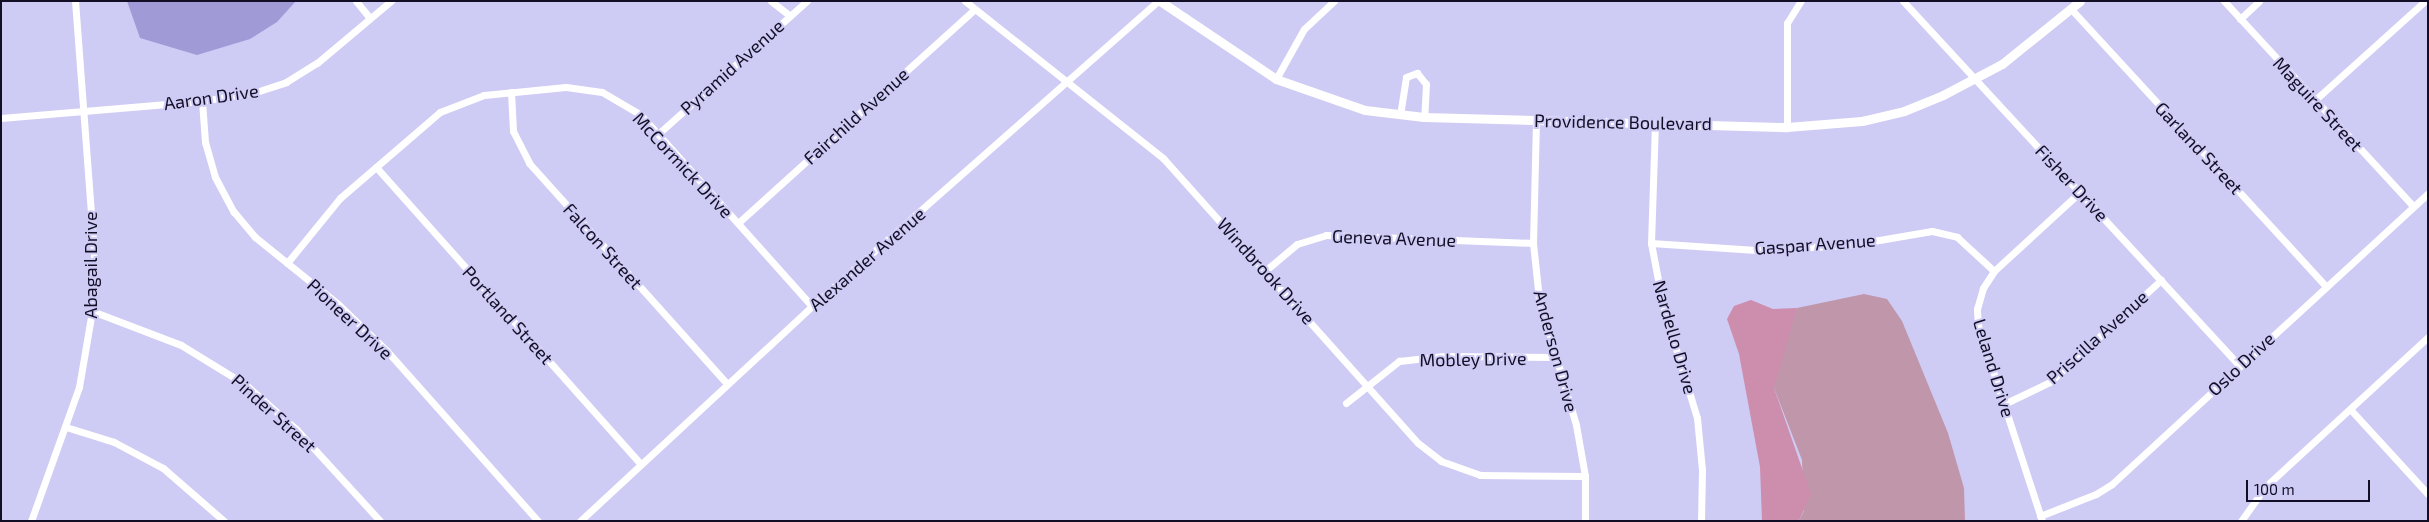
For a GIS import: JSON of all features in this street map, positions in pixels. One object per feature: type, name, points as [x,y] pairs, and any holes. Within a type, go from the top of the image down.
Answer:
[{"type":"main road","name":"Providence Boulevard","points":[[1159,1],[1276,79],[1331,101],[1400,115],[1536,121],[1786,126],[1862,121],[1904,111],[1976,80],[2072,10],[2080,1]]},
{"type":"street","name":"Abagail Drive","points":[[31,521],[66,427],[85,364],[92,311],[94,252],[75,1]]},
{"type":"street","points":[[356,1],[369,17]]},
{"type":"street","name":"Aaron Drive","points":[[1,118],[202,101],[256,92],[286,82],[317,64],[369,17],[391,1]]},
{"type":"street","points":[[772,1],[790,16]]},
{"type":"street","name":"Pyramid Avenue","points":[[658,134],[807,1]]},
{"type":"street","name":"Windbrook Drive","points":[[965,1],[1163,158],[1266,270],[1418,443],[1441,462],[1460,470],[1480,475],[1585,476]]},
{"type":"street","name":"Alexander Avenue","points":[[580,521],[812,306],[1159,1]]},
{"type":"street","points":[[1276,79],[1304,30],[1334,1]]},
{"type":"street","points":[[1786,126],[1787,23],[1801,1]]},
{"type":"street","name":"Fisher Drive","points":[[1903,1],[2240,365]]},
{"type":"street","name":"Maguire Street","points":[[2224,1],[2413,206]]},
{"type":"street","points":[[2240,19],[2259,1]]},
{"type":"street","points":[[2315,100],[2425,1]]},
{"type":"street","name":"Fairchild Avenue","points":[[738,223],[974,9]]},
{"type":"street","name":"Garland Street","points":[[2072,10],[2326,286]]},
{"type":"street","points":[[1400,115],[1406,78],[1417,73],[1426,84],[1424,117]]},
{"type":"street","name":"McCormick Drive","points":[[287,262],[319,220],[376,167],[440,112],[468,99],[511,92],[566,87],[602,92],[641,115],[812,306]]},
{"type":"street","name":"Falcon Street","points":[[511,92],[513,131],[528,163],[728,384]]},
{"type":"street","name":"Pioneer Drive","points":[[202,101],[205,142],[215,177],[234,212],[255,237],[287,262],[388,351],[538,521]]},
{"type":"street","name":"Anderson Drive","points":[[1536,121],[1533,243],[1539,300],[1554,357],[1576,425],[1585,476],[1585,521]]},
{"type":"street","name":"Nardello Drive","points":[[1655,123],[1651,243],[1663,306],[1697,418],[1702,470],[1701,521]]},
{"type":"street","name":"Portland Street","points":[[376,167],[641,464]]},
{"type":"street","name":"Leland Drive","points":[[2041,518],[1978,325],[1983,288],[1994,271],[2080,192]]},
{"type":"street","name":"Oslo Drive","points":[[2041,518],[2096,494],[2112,484],[2428,192]]},
{"type":"street","name":"Gaspar Avenue","points":[[1651,243],[1756,250],[1850,245],[1932,231],[1957,237],[1994,271]]},
{"type":"street","name":"Geneva Avenue","points":[[1266,270],[1297,244],[1326,235],[1533,243]]},
{"type":"street","name":"Priscilla Avenue","points":[[2004,404],[2050,382],[2161,280]]},
{"type":"street","name":"Pinder Street","points":[[92,311],[181,345],[246,384],[297,430],[380,521]]},
{"type":"street","points":[[2241,521],[2266,486],[2428,337]]},
{"type":"street","name":"Mobley Drive","points":[[1346,403],[1367,384],[1399,361],[1444,356],[1554,357]]},
{"type":"street","points":[[2350,409],[2428,494]]},
{"type":"street","points":[[66,427],[114,442],[163,468],[224,521]]},
{"type":"shaded area","points":[[127,1],[296,1],[277,22],[250,39],[197,55],[140,38]]},
{"type":"shaded area","points":[[1864,294],[1887,299],[1902,321],[1948,433],[1964,488],[1965,521],[1799,521],[1804,511],[1802,460],[1774,388],[1785,340],[1797,308]]},
{"type":"shaded area","points":[[1751,300],[1773,309],[1797,308],[1774,388],[1811,494],[1799,521],[1762,521],[1760,467],[1739,354],[1727,319],[1734,306]]}]
